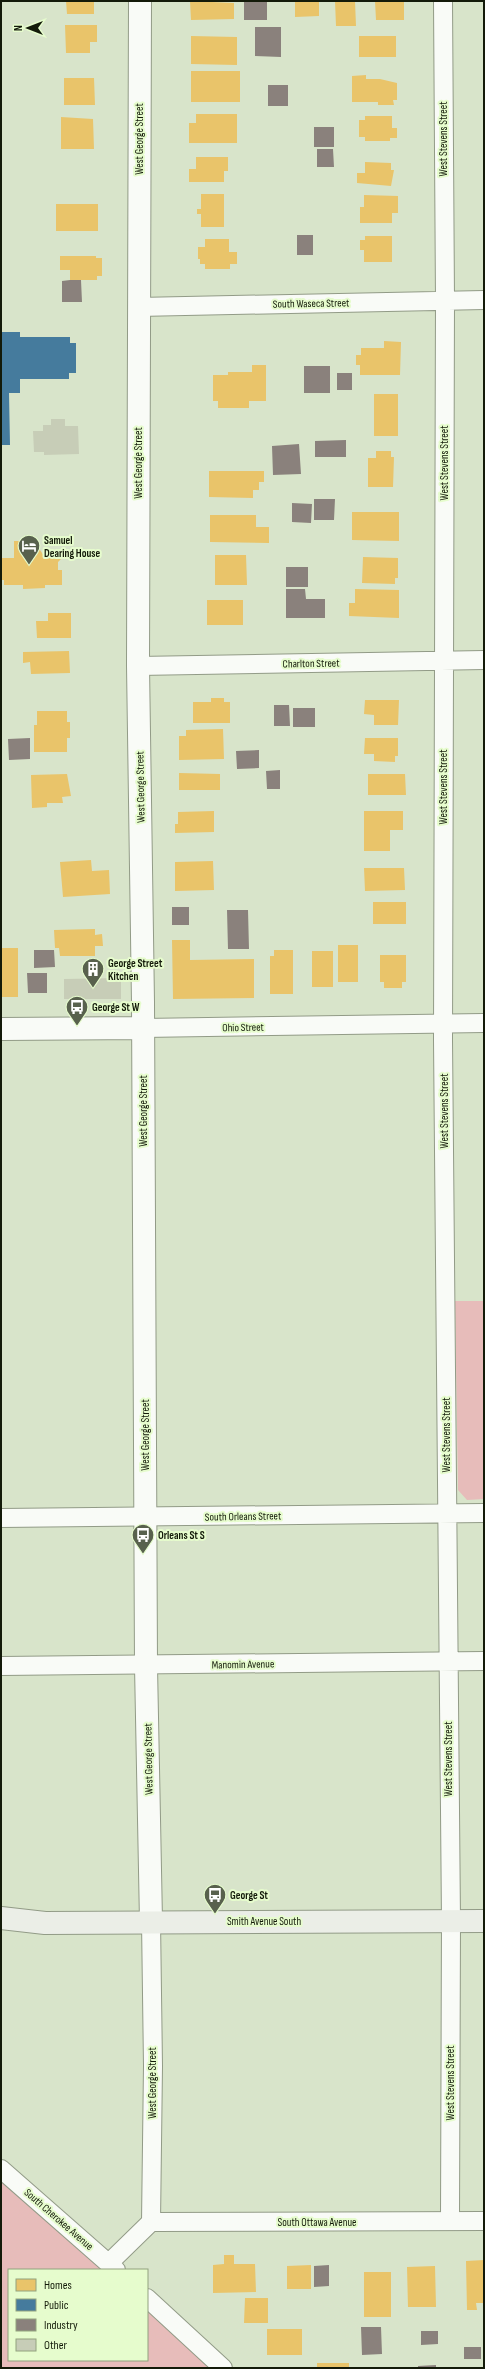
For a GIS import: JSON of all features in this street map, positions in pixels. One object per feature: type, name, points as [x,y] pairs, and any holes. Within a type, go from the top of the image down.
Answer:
[{"type":"main road","name":"Smith Avenue South","points":[[1,1918],[45,1923],[151,1921],[484,1921]]},
{"type":"main road","name":"Smith Avenue South","points":[[1,1933],[45,1923]]},
{"type":"street","name":"West George Street","points":[[140,1],[138,666],[143,1028],[146,1666],[153,2066],[151,2222]]},
{"type":"street","name":"West Stevens Street","points":[[443,1],[445,300],[443,1024],[450,1921],[450,2221]]},
{"type":"street","name":"South Waseca Street","points":[[138,307],[484,300]]},
{"type":"street","name":"Charlton Street","points":[[138,666],[484,660]]},
{"type":"street","name":"Ohio Street","points":[[1,1029],[484,1023]]},
{"type":"street","name":"South Orleans Street","points":[[1,1518],[484,1513]]},
{"type":"street","name":"Manomin Avenue","points":[[1,1666],[146,1666],[484,1661]]},
{"type":"street","name":"South Cherokee Avenue","points":[[1,2169],[113,2267]]},
{"type":"street","name":"South Ottawa Avenue","points":[[151,2222],[484,2221]]},
{"type":"street","points":[[113,2267],[151,2222]]},
{"type":"street","points":[[148,2299],[223,2368]]},
{"type":"shaded area","points":[[455,1301],[484,1301],[484,1499],[467,1500],[458,1490]]},
{"type":"shaded area","points":[[1,2160],[115,2269],[8,2269],[8,2361],[148,2361],[148,2300],[220,2368],[1,2368]]},
{"type":"building: Homes","points":[[66,1],[94,1],[94,14],[67,14]]},
{"type":"building: Homes","points":[[190,1],[234,3],[234,19],[191,20]]},
{"type":"building: Homes","points":[[295,1],[319,1],[319,16],[295,17]]},
{"type":"building: Homes","points":[[335,1],[355,1],[356,26],[336,26]]},
{"type":"building: Homes","points":[[375,1],[404,1],[404,20],[376,20]]},
{"type":"building: Homes","points":[[65,25],[97,25],[97,42],[90,42],[90,53],[66,53]]},
{"type":"building: Homes","points":[[191,36],[237,37],[237,65],[191,64]]},
{"type":"building: Homes","points":[[359,36],[396,36],[396,57],[359,57]]},
{"type":"building: Homes","points":[[191,71],[240,71],[240,102],[191,102]]},
{"type":"building: Homes","points":[[366,75],[366,79],[380,79],[397,83],[397,100],[393,100],[394,105],[378,105],[378,102],[352,102],[352,76]]},
{"type":"building: Homes","points":[[64,78],[94,78],[95,105],[64,105]]},
{"type":"building: Homes","points":[[196,114],[237,114],[237,143],[189,143],[189,123],[196,123]]},
{"type":"building: Homes","points":[[365,116],[392,116],[392,128],[397,128],[397,138],[390,138],[390,141],[365,141],[365,137],[359,137],[359,120],[365,120]]},
{"type":"building: Homes","points":[[61,117],[93,119],[94,149],[61,149]]},
{"type":"building: Homes","points":[[196,157],[228,157],[228,171],[224,171],[224,182],[189,182],[189,169],[196,169]]},
{"type":"building: Homes","points":[[365,162],[391,163],[391,170],[394,170],[391,186],[357,183],[357,173],[365,173]]},
{"type":"building: Homes","points":[[201,194],[224,194],[224,227],[201,227],[201,214],[197,214],[197,209],[201,209]]},
{"type":"building: Homes","points":[[364,195],[398,196],[398,213],[392,213],[392,223],[360,223],[360,207],[364,207]]},
{"type":"building: Homes","points":[[56,204],[98,204],[98,231],[56,231]]},
{"type":"building: Homes","points":[[365,236],[392,236],[392,262],[364,262],[364,250],[360,250],[360,240],[365,240]]},
{"type":"building: Homes","points":[[205,239],[229,239],[229,252],[237,252],[237,264],[230,264],[230,269],[205,269],[205,264],[200,264],[200,259],[198,259],[198,247],[205,247]]},
{"type":"building: Homes","points":[[60,256],[96,256],[96,258],[102,258],[102,276],[97,276],[97,280],[70,280],[70,270],[60,270]]},
{"type":"building: Homes","points":[[384,341],[401,342],[400,375],[360,375],[360,365],[356,365],[356,355],[361,355],[361,348],[384,348]]},
{"type":"building: Homes","points":[[252,365],[266,365],[266,401],[249,401],[249,408],[218,408],[218,401],[213,401],[213,375],[228,375],[228,372],[252,372]]},
{"type":"building: Homes","points":[[374,394],[398,394],[398,436],[374,436]]},
{"type":"building: Homes","points":[[376,451],[391,451],[391,457],[394,457],[393,487],[368,487],[368,458],[376,458]]},
{"type":"building: Homes","points":[[209,471],[264,471],[264,482],[259,482],[259,490],[253,490],[253,498],[209,497]]},
{"type":"building: Homes","points":[[352,512],[399,512],[399,541],[352,540]]},
{"type":"building: Homes","points":[[210,515],[256,515],[256,527],[269,527],[269,543],[210,542]]},
{"type":"building: Homes","name":"Samuel Dearing House","points":[[14,541],[33,541],[33,550],[40,550],[44,556],[52,556],[54,552],[61,559],[58,562],[58,570],[62,570],[62,585],[45,585],[45,588],[23,589],[23,585],[4,585],[4,580],[1,580],[1,558],[14,558]]},
{"type":"building: Homes","points":[[215,555],[246,555],[247,585],[215,585]]},
{"type":"building: Homes","points":[[363,557],[398,558],[398,578],[395,578],[395,584],[362,583]]},
{"type":"building: Homes","points":[[355,589],[399,590],[399,618],[349,616],[349,603],[355,603]]},
{"type":"building: Homes","points":[[207,600],[243,600],[243,625],[207,625]]},
{"type":"building: Homes","points":[[48,613],[71,613],[71,638],[37,638],[36,621],[48,621]]},
{"type":"building: Homes","points":[[69,651],[70,673],[31,674],[30,662],[23,663],[23,652]]},
{"type":"building: Homes","points":[[211,698],[224,698],[224,702],[230,702],[230,723],[193,723],[193,702],[211,702]]},
{"type":"building: Homes","points":[[365,700],[399,700],[398,725],[374,725],[374,715],[364,714]]},
{"type":"building: Homes","points":[[37,711],[67,711],[67,722],[70,722],[70,738],[67,738],[67,752],[34,752],[34,725],[37,725]]},
{"type":"building: Homes","points":[[223,729],[224,759],[179,760],[179,736],[186,736],[186,730]]},
{"type":"building: Homes","points":[[365,738],[398,738],[398,756],[395,756],[395,762],[374,761],[374,754],[364,754]]},
{"type":"building: Homes","points":[[179,773],[220,774],[220,790],[179,790]]},
{"type":"building: Homes","points":[[67,774],[71,796],[62,797],[63,803],[47,803],[47,807],[32,808],[31,775]]},
{"type":"building: Homes","points":[[368,774],[405,774],[406,795],[368,795]]},
{"type":"building: Homes","points":[[214,811],[214,832],[175,833],[175,824],[178,824],[178,812]]},
{"type":"building: Homes","points":[[364,811],[403,811],[403,830],[390,830],[390,851],[364,851]]},
{"type":"building: Homes","points":[[91,860],[92,871],[109,870],[110,894],[63,897],[60,862]]},
{"type":"building: Homes","points":[[213,861],[214,890],[175,891],[175,862]]},
{"type":"building: Homes","points":[[364,868],[404,868],[405,890],[365,891]]},
{"type":"building: Homes","points":[[373,902],[406,902],[406,924],[373,924]]},
{"type":"building: Homes","points":[[95,929],[95,935],[102,934],[103,946],[95,946],[95,956],[60,956],[59,948],[55,948],[54,930]]},
{"type":"building: Homes","points":[[172,940],[190,940],[190,960],[254,959],[254,998],[173,999]]},
{"type":"building: Homes","points":[[338,945],[358,945],[358,982],[338,982]]},
{"type":"building: Homes","points":[[1,948],[18,948],[18,997],[1,997]]},
{"type":"building: Homes","points":[[274,950],[293,950],[293,994],[270,994],[270,956],[274,956]]},
{"type":"building: Homes","points":[[312,951],[333,951],[333,987],[312,987]]},
{"type":"building: Homes","points":[[380,955],[406,955],[406,982],[402,982],[402,988],[384,988],[384,982],[380,982]]},
{"type":"building: Homes","points":[[224,2255],[234,2255],[234,2264],[255,2264],[256,2292],[213,2293],[213,2265],[224,2264]]},
{"type":"building: Homes","points":[[484,2260],[484,2303],[476,2303],[477,2310],[467,2310],[466,2261]]},
{"type":"building: Homes","points":[[311,2265],[311,2289],[287,2289],[287,2266]]},
{"type":"building: Homes","points":[[435,2266],[436,2307],[408,2307],[407,2267]]},
{"type":"building: Homes","points":[[364,2272],[391,2272],[391,2317],[364,2317]]},
{"type":"building: Homes","points":[[245,2298],[268,2298],[268,2323],[244,2323]]},
{"type":"building: Homes","points":[[267,2329],[302,2329],[302,2355],[267,2355]]},
{"type":"building: Homes","points":[[317,2363],[349,2363],[349,2368],[317,2368]]},
{"type":"building: Public","points":[[1,332],[20,332],[20,337],[70,337],[70,343],[76,343],[76,373],[69,373],[69,379],[20,379],[20,393],[9,393],[10,445],[1,445]]},
{"type":"building: Industry","points":[[244,1],[267,1],[267,20],[244,20]]},
{"type":"building: Industry","points":[[255,27],[281,27],[281,57],[255,56]]},
{"type":"building: Industry","points":[[268,85],[288,85],[288,106],[268,106]]},
{"type":"building: Industry","points":[[314,127],[334,127],[334,147],[314,147]]},
{"type":"building: Industry","points":[[317,149],[333,149],[334,167],[317,167]]},
{"type":"building: Industry","points":[[297,235],[313,235],[313,255],[297,255]]},
{"type":"building: Industry","points":[[81,280],[82,302],[62,302],[62,281]]},
{"type":"building: Industry","points":[[304,366],[330,366],[330,393],[304,393]]},
{"type":"building: Industry","points":[[337,373],[352,373],[352,390],[337,390]]},
{"type":"building: Industry","points":[[346,440],[346,457],[315,457],[315,441]]},
{"type":"building: Industry","points":[[299,444],[301,474],[273,475],[272,446]]},
{"type":"building: Industry","points":[[314,499],[335,499],[334,520],[314,520]]},
{"type":"building: Industry","points":[[292,503],[312,504],[311,523],[292,522]]},
{"type":"building: Industry","points":[[286,567],[308,567],[308,587],[286,587]]},
{"type":"building: Industry","points":[[286,589],[305,589],[306,599],[325,599],[325,618],[286,618]]},
{"type":"building: Industry","points":[[274,705],[289,705],[290,726],[274,726]]},
{"type":"building: Industry","points":[[293,708],[315,708],[315,727],[293,727]]},
{"type":"building: Industry","points":[[30,738],[30,759],[9,760],[8,739]]},
{"type":"building: Industry","points":[[259,750],[259,768],[237,769],[236,751]]},
{"type":"building: Industry","points":[[280,770],[280,789],[267,789],[266,771]]},
{"type":"building: Industry","points":[[172,907],[189,907],[189,925],[172,925]]},
{"type":"building: Industry","points":[[227,910],[248,910],[249,949],[228,949]]},
{"type":"building: Industry","points":[[34,950],[54,950],[55,967],[34,968]]},
{"type":"building: Industry","points":[[27,973],[47,973],[47,993],[28,993]]},
{"type":"building: Industry","points":[[329,2265],[329,2286],[314,2287],[314,2266]]},
{"type":"building: Industry","points":[[361,2327],[381,2327],[382,2354],[362,2355]]},
{"type":"building: Industry","points":[[421,2331],[438,2331],[438,2344],[421,2345]]},
{"type":"building: Industry","points":[[464,2347],[481,2347],[481,2359],[464,2359]]},
{"type":"building: Industry","points":[[436,2365],[436,2368],[418,2368],[418,2366]]},
{"type":"building: Other","points":[[51,419],[65,419],[65,426],[78,426],[79,454],[44,455],[44,452],[34,452],[33,431],[43,431],[43,425],[51,425]]},
{"type":"building: Other","name":"George Street Kitchen","points":[[121,978],[121,999],[64,999],[64,979]]},
{"type":"place","name":"Samuel Dearing House","points":[[29,566]]},
{"type":"place","name":"George Street Kitchen","points":[[93,988]]},
{"type":"place","name":"George St W","points":[[77,1026]]},
{"type":"place","name":"Orleans St S","points":[[143,1554]]},
{"type":"place","name":"George St","points":[[215,1914]]}]
